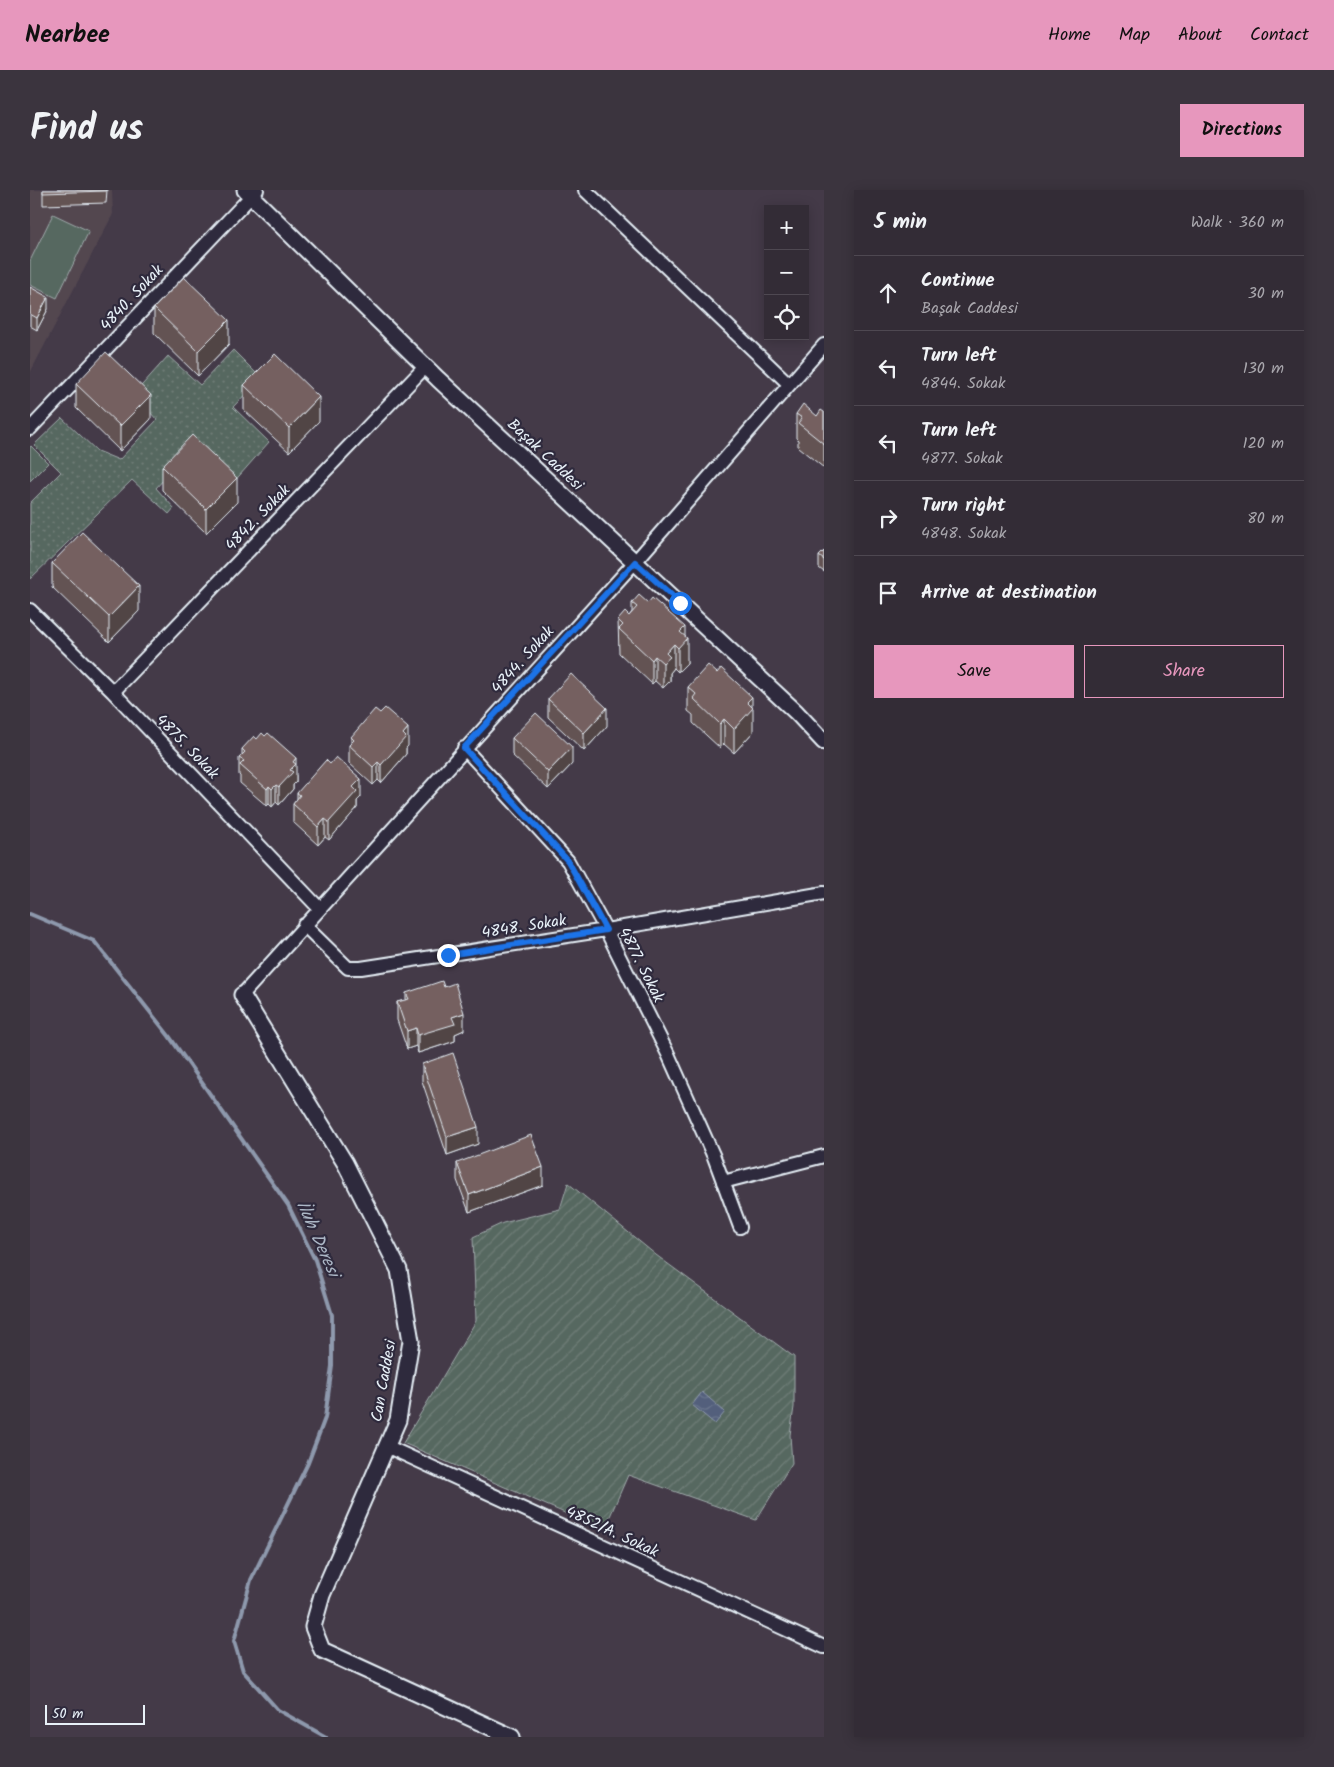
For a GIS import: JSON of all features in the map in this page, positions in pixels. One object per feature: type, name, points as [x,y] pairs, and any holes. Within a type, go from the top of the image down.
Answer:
[{"type":"street","points":[[585,190],[789,384]]},
{"type":"street","name":"Başak Caddesi","points":[[251,192],[426,366],[815,729],[824,742]]},
{"type":"street","name":"4840. Sokak","points":[[30,429],[251,192]]},
{"type":"street","name":"4844. Sokak","points":[[242,995],[464,748],[635,562],[824,345]]},
{"type":"street","name":"4842. Sokak","points":[[113,692],[426,366]]},
{"type":"street","name":"4875. Sokak","points":[[30,610],[113,692],[319,908]]},
{"type":"street","name":"4877. Sokak","points":[[464,748],[568,861],[606,930],[668,1054],[723,1182],[740,1227]]},
{"type":"street","name":"4848. Sokak","points":[[304,925],[348,968],[371,967],[824,893]]},
{"type":"street","name":"Can Caddesi","points":[[242,995],[345,1163],[399,1270],[410,1341],[398,1420],[322,1595],[313,1627],[322,1650],[512,1737]]},
{"type":"street","points":[[723,1182],[824,1156]]},
{"type":"street","name":"4852/A. Sokak","points":[[386,1446],[824,1647]]},
{"type":"shaded area","points":[[30,190],[112,190],[113,214],[30,373]]},
{"type":"green space","points":[[53,214],[89,231],[57,298],[30,285],[30,261]]},
{"type":"green space","points":[[233,350],[261,378],[233,407],[269,442],[232,484],[191,449],[156,488],[174,508],[169,514],[132,480],[30,579],[30,503],[61,472],[34,445],[62,418],[97,451],[119,460],[157,420],[134,394],[168,356],[200,385]]},
{"type":"green space","points":[[30,447],[48,463],[30,481]]},
{"type":"green space","points":[[568,1183],[656,1255],[794,1357],[794,1407],[790,1435],[792,1463],[756,1520],[628,1475],[604,1530],[403,1443],[476,1321],[473,1237],[503,1223],[560,1209]]},
{"type":"water","points":[[702,1392],[725,1412],[715,1424],[692,1405]]},
{"type":"building","points":[[43,190],[106,190],[106,191],[43,193]]},
{"type":"building","points":[[184,277],[229,320],[198,351],[154,308]]},
{"type":"building","points":[[30,287],[48,297],[37,318],[30,314]]},
{"type":"building","points":[[106,352],[151,395],[120,426],[76,384]]},
{"type":"building","points":[[275,354],[319,397],[289,428],[244,385]]},
{"type":"building","points":[[803,404],[817,416],[821,410],[824,412],[824,444],[798,423],[802,418],[796,414]]},
{"type":"building","points":[[192,435],[237,478],[206,509],[162,466]]},
{"type":"building","points":[[82,532],[139,586],[109,617],[52,563]]},
{"type":"building","points":[[824,551],[824,560],[819,556]]},
{"type":"building","points":[[639,595],[648,603],[652,598],[685,627],[680,632],[687,638],[678,648],[674,644],[666,653],[670,657],[663,663],[655,656],[652,660],[619,629],[623,625],[618,620],[625,612],[629,616],[637,607],[632,603]]},
{"type":"building","points":[[708,665],[717,673],[721,668],[752,697],[747,702],[753,708],[734,729],[724,719],[720,724],[693,698],[696,694],[688,687]]},
{"type":"building","points":[[571,674],[607,708],[584,733],[548,699]]},
{"type":"building","points":[[385,708],[408,728],[403,734],[406,737],[381,765],[378,762],[373,767],[349,745],[354,740],[351,737],[375,709],[380,713]]},
{"type":"building","points":[[536,713],[572,747],[548,772],[512,738]]},
{"type":"building","points":[[262,733],[265,736],[268,733],[296,758],[293,762],[296,764],[290,770],[293,772],[279,787],[276,785],[272,789],[269,786],[267,789],[240,765],[244,761],[239,758],[245,752],[242,749],[254,736],[257,739]]},
{"type":"building","points":[[336,757],[361,779],[353,787],[357,791],[329,822],[325,819],[318,827],[293,804],[300,795],[297,793],[326,760],[330,764]]},
{"type":"building","points":[[442,981],[444,987],[455,983],[464,1013],[452,1017],[455,1024],[418,1035],[416,1028],[407,1031],[397,1002],[409,999],[406,993]]},
{"type":"building","points":[[453,1053],[478,1127],[447,1137],[422,1064]]},
{"type":"building","points":[[531,1135],[543,1167],[469,1195],[457,1163]]},
{"type":"waterway","name":"İluh Deresi","points":[[30,914],[94,941],[169,1036],[288,1205],[315,1260],[332,1315],[332,1366],[325,1418],[308,1463],[251,1580],[234,1641],[243,1671],[278,1710],[326,1737]]},
{"type":"route","points":[[448,955],[606,930],[568,861],[464,748],[635,562],[680,603]]}]
